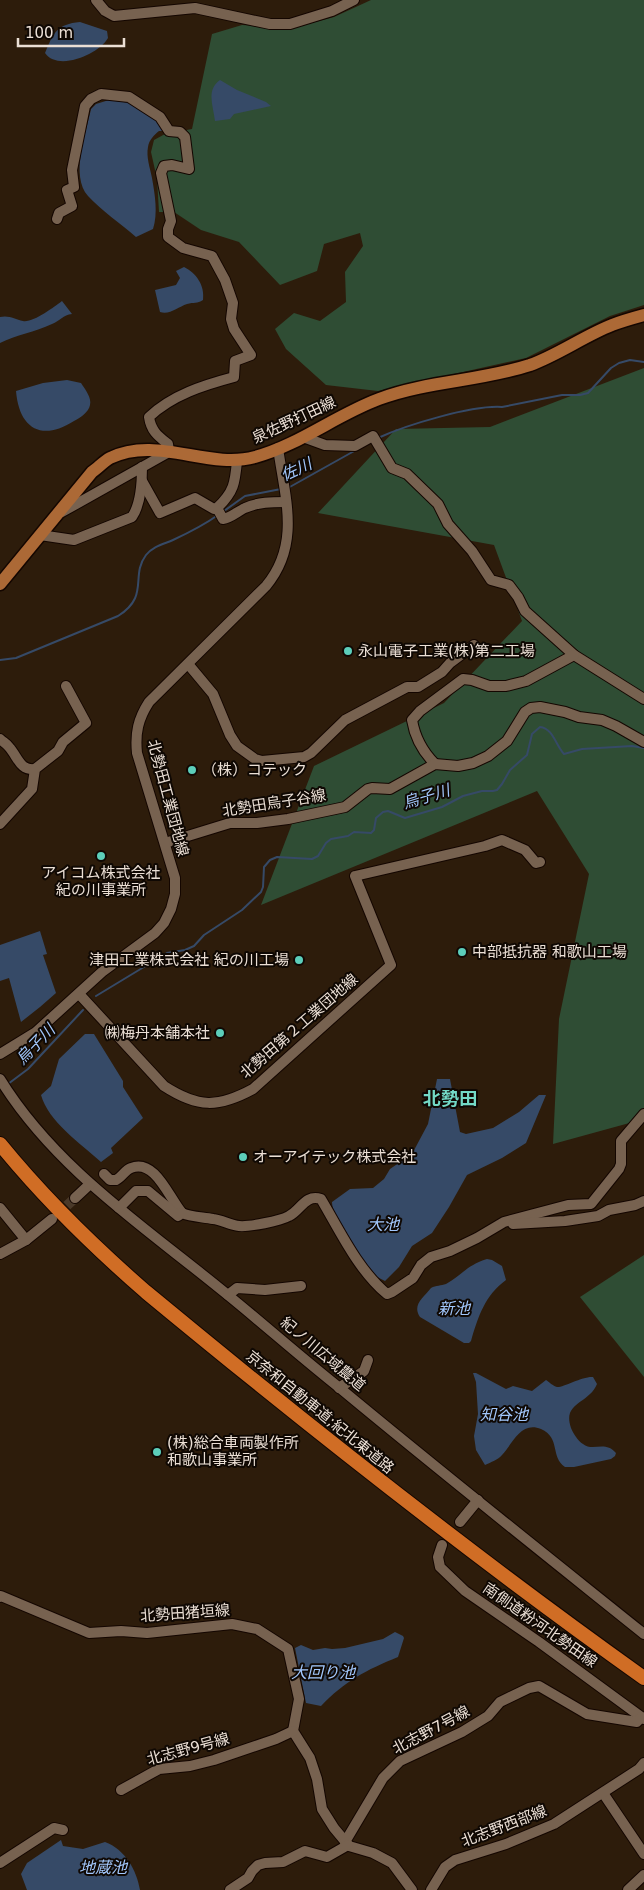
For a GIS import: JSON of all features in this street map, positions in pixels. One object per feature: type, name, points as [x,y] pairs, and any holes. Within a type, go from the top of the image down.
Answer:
[{"type":"highway","name":"京奈和自動車道;紀北東道路","points":[[0,1144],[49,1201],[146,1292],[385,1485],[485,1562],[644,1678]]},
{"type":"main road","name":"泉佐野打田線","points":[[0,584],[92,472],[110,458],[146,449],[237,461],[257,456],[302,437],[379,399],[403,392],[509,371],[532,364],[612,325],[644,314]]},
{"type":"street","points":[[96,0],[105,11],[114,16],[195,8],[270,24],[290,24],[332,11],[354,0]]},
{"type":"street","points":[[56,514],[169,452],[168,444],[155,434],[150,426],[150,417],[160,407],[184,394],[234,376],[235,361],[251,355],[234,329],[231,319],[234,303],[225,280],[212,256],[184,248],[168,237],[171,221],[161,173],[164,166],[172,165],[189,169],[185,137],[180,132],[169,131],[160,117],[129,97],[101,94],[91,99],[85,106],[72,170],[74,187],[67,190],[72,206],[59,213],[57,219]]},
{"type":"street","points":[[302,437],[325,445],[355,446],[376,440],[392,468],[407,474],[438,504],[448,524],[472,551],[491,580],[509,585],[525,611],[574,655],[644,699]]},
{"type":"street","name":"北勢田工業団地線","points":[[0,1054],[36,1032],[80,995],[87,985],[102,972],[155,933],[164,923],[171,909],[175,894],[175,878],[137,753],[137,726],[142,712],[149,702],[266,586],[281,566],[288,542],[285,499],[278,448]]},
{"type":"street","points":[[219,512],[234,485],[237,461]]},
{"type":"street","points":[[40,535],[74,540],[127,520],[135,513],[142,480],[142,467]]},
{"type":"street","points":[[142,480],[160,513],[195,498],[219,512],[224,519],[246,507],[285,499]]},
{"type":"street","points":[[188,664],[213,694],[230,735],[237,746],[255,760],[262,761],[304,757],[311,753],[345,720],[407,687],[418,687],[442,672],[474,645]]},
{"type":"street","points":[[574,655],[526,681],[506,686],[489,686],[463,679],[420,711],[412,720],[415,735],[420,745],[436,764],[450,767],[464,766],[488,756],[507,741],[525,712],[531,708],[540,707],[579,717],[602,720],[644,742]]},
{"type":"street","points":[[0,739],[10,748],[22,767],[26,769],[35,769],[58,751],[63,742],[86,723],[66,686]]},
{"type":"street","name":"北勢田烏子谷線","points":[[165,843],[230,823],[256,823],[288,819],[345,807],[368,789],[390,789],[436,764]]},
{"type":"street","points":[[0,824],[32,789],[35,769]]},
{"type":"street","name":"北勢田第２工業団地線","points":[[80,995],[164,1086],[195,1102],[215,1103],[234,1099],[252,1089],[391,965],[355,876],[485,846],[502,840],[525,850],[536,862],[540,862]]},
{"type":"street","name":"紀ノ川広域農道","points":[[0,1080],[22,1112],[52,1147],[90,1184],[644,1634]]},
{"type":"street","points":[[104,1174],[110,1180],[116,1180],[132,1168],[138,1166],[149,1169],[158,1176],[182,1213],[215,1219],[232,1225],[244,1226],[287,1217],[308,1199],[321,1199],[356,1257],[374,1281],[387,1294],[413,1278],[421,1265],[431,1257],[450,1251],[504,1222],[568,1205],[591,1204],[619,1169],[621,1164],[621,1141],[644,1114]]},
{"type":"street","points":[[75,1198],[90,1184]]},
{"type":"street","points":[[119,1208],[136,1191],[148,1190],[178,1216],[182,1213]]},
{"type":"street","points":[[495,1226],[542,1221],[565,1221],[598,1216],[609,1210],[635,1206],[644,1201]]},
{"type":"street","points":[[0,1208],[26,1240]]},
{"type":"street","points":[[0,1254],[26,1240],[52,1219]]},
{"type":"street","points":[[228,1295],[237,1288],[265,1290],[301,1286]]},
{"type":"street","points":[[339,1388],[364,1372],[368,1360]]},
{"type":"street","points":[[460,1522],[478,1500]]},
{"type":"street","name":"南側道粉河北勢田線","points":[[442,1545],[438,1556],[440,1567],[465,1591],[643,1718]]},
{"type":"street","name":"北勢田猪垣線","points":[[0,1597],[89,1633],[121,1631],[147,1633],[232,1624],[257,1629],[288,1649],[290,1653],[300,1699],[293,1731]]},
{"type":"street","name":"北志野7号線","points":[[346,1843],[383,1778],[400,1762],[462,1732],[488,1716],[500,1702],[529,1688],[539,1686],[587,1714],[637,1722],[643,1718]]},
{"type":"street","points":[[293,1731],[310,1758],[317,1779],[322,1809],[346,1843],[373,1853],[392,1864],[412,1890]]},
{"type":"street","name":"北志野9号線","points":[[121,1790],[159,1769],[190,1766],[214,1760],[276,1739],[293,1731]]},
{"type":"street","name":"北志野西部線","points":[[431,1890],[444,1867],[455,1860],[506,1844],[554,1824],[639,1769],[644,1763]]},
{"type":"street","points":[[603,1793],[644,1854]]},
{"type":"street","points":[[0,1863],[26,1848],[54,1828],[63,1830]]},
{"type":"street","points":[[230,1890],[245,1881],[254,1868],[261,1863],[282,1862],[305,1851],[326,1857],[346,1843]]},
{"type":"street","points":[[628,1890],[644,1875]]},
{"type":"green space","points":[[371,0],[644,0],[644,305],[610,316],[526,358],[378,391],[326,385],[286,349],[275,329],[294,313],[320,321],[346,302],[345,272],[363,246],[360,233],[324,244],[317,271],[280,285],[239,242],[201,230],[174,212],[159,212],[157,179],[151,152],[154,140],[165,134],[192,129],[212,34],[242,25],[292,28],[334,17]]},
{"type":"green space","points":[[644,368],[644,1119],[553,1144],[559,1019],[589,874],[537,791],[261,905],[314,766],[444,703],[522,621],[494,545],[318,513],[396,429],[490,427]]},
{"type":"green space","points":[[644,1255],[644,1377],[580,1297]]},
{"type":"water","points":[[80,22],[107,31],[108,38],[96,50],[78,59],[59,61],[45,53],[54,35],[61,27]]},
{"type":"water","points":[[220,80],[271,106],[234,114],[230,119],[215,121],[212,93],[213,88]]},
{"type":"water","points":[[109,100],[131,103],[158,121],[164,131],[159,131],[152,138],[148,151],[156,204],[153,229],[136,237],[88,196],[83,188],[80,177],[81,154],[91,109],[96,104]]},
{"type":"water","points":[[184,267],[199,280],[203,289],[203,300],[187,304],[171,312],[160,312],[155,290],[176,285],[180,278],[176,271]]},
{"type":"water","points":[[62,301],[72,314],[46,327],[0,343],[0,317],[9,317],[23,321],[32,320]]},
{"type":"water","points":[[67,380],[81,383],[89,397],[89,408],[79,418],[62,427],[51,430],[34,428],[22,414],[16,391],[43,383]]},
{"type":"water","points":[[40,931],[47,954],[43,955],[56,993],[21,1022],[9,978],[0,981],[0,945]]},
{"type":"water","points":[[85,1034],[94,1034],[123,1081],[123,1087],[143,1118],[111,1148],[113,1153],[101,1162],[58,1123],[45,1105],[41,1095],[51,1086],[59,1059]]},
{"type":"water","name":"大池","points":[[437,1079],[450,1079],[460,1132],[466,1134],[493,1128],[519,1112],[539,1095],[546,1095],[526,1143],[502,1158],[467,1175],[432,1233],[412,1246],[399,1267],[385,1281],[374,1275],[363,1261],[342,1228],[332,1202],[350,1189],[373,1188],[384,1179],[390,1169],[412,1154],[428,1124]]},
{"type":"water","name":"新池","points":[[487,1259],[502,1266],[506,1280],[493,1292],[483,1307],[469,1343],[464,1343],[420,1317],[417,1309],[418,1305],[431,1288],[446,1284],[469,1267]]},
{"type":"water","name":"知谷池","points":[[473,1373],[506,1389],[513,1386],[532,1391],[546,1380],[557,1387],[593,1377],[597,1384],[593,1391],[573,1408],[570,1413],[571,1428],[583,1444],[591,1447],[608,1447],[616,1453],[615,1456],[611,1459],[574,1467],[565,1467],[560,1463],[551,1437],[541,1429],[534,1427],[518,1434],[500,1457],[485,1465],[476,1450],[474,1436],[478,1414],[476,1382]]},
{"type":"water","name":"大回り池","points":[[395,1632],[404,1638],[398,1657],[357,1677],[321,1706],[306,1703],[295,1648],[301,1645],[313,1650],[345,1648],[383,1639]]},
{"type":"water","name":"地蔵池","points":[[61,1840],[63,1846],[83,1849],[105,1842],[112,1845],[124,1855],[133,1868],[140,1890],[27,1890],[21,1874],[27,1863]]},
{"type":"waterway","name":"佐川","points":[[378,438],[405,427],[474,409],[502,407],[562,395],[588,393],[611,368],[619,363],[630,360],[644,362]]},
{"type":"waterway","name":"佐川","points":[[288,488],[356,450]]},
{"type":"waterway","name":"佐川","points":[[224,511],[245,496],[281,489]]},
{"type":"waterway","name":"佐川","points":[[0,660],[16,658],[118,616],[134,601],[137,593],[139,571],[146,555],[155,547],[196,529],[218,515]]},
{"type":"waterway","name":"烏子川","points":[[96,996],[167,953],[185,950],[194,946],[204,935],[242,910],[261,892],[264,867],[270,860],[277,857],[312,859],[318,856],[326,843],[331,839],[348,836],[354,832],[371,833],[374,830],[376,818],[383,812],[388,811],[405,818],[442,807],[463,796],[482,791],[497,790],[510,770],[527,755],[532,734],[540,727],[551,734],[564,754],[582,749],[632,746],[644,748]]},
{"type":"waterway","name":"烏子川","points":[[8,1084],[28,1069],[83,1010]]},
{"type":"tunnel","points":[[56,1216],[75,1198]]},
{"type":"place","name":"永山電子工業(株)第二工場","points":[[348,651]]},
{"type":"place","name":"（株）コテック","points":[[192,770]]},
{"type":"place","name":"アイコム株式会社 紀の川事業所","points":[[101,856]]},
{"type":"place","name":"中部抵抗器 和歌山工場","points":[[462,952]]},
{"type":"place","name":"津田工業株式会社 紀の川工場","points":[[299,960]]},
{"type":"place","name":"㈱梅丹本舗本社","points":[[220,1033]]},
{"type":"place","name":"オーアイテック株式会社","points":[[243,1157]]},
{"type":"place","name":"(株)総合車両製作所 和歌山事業所","points":[[157,1452]]},
{"type":"district","name":"北勢田","points":[[450,1099]]}]
